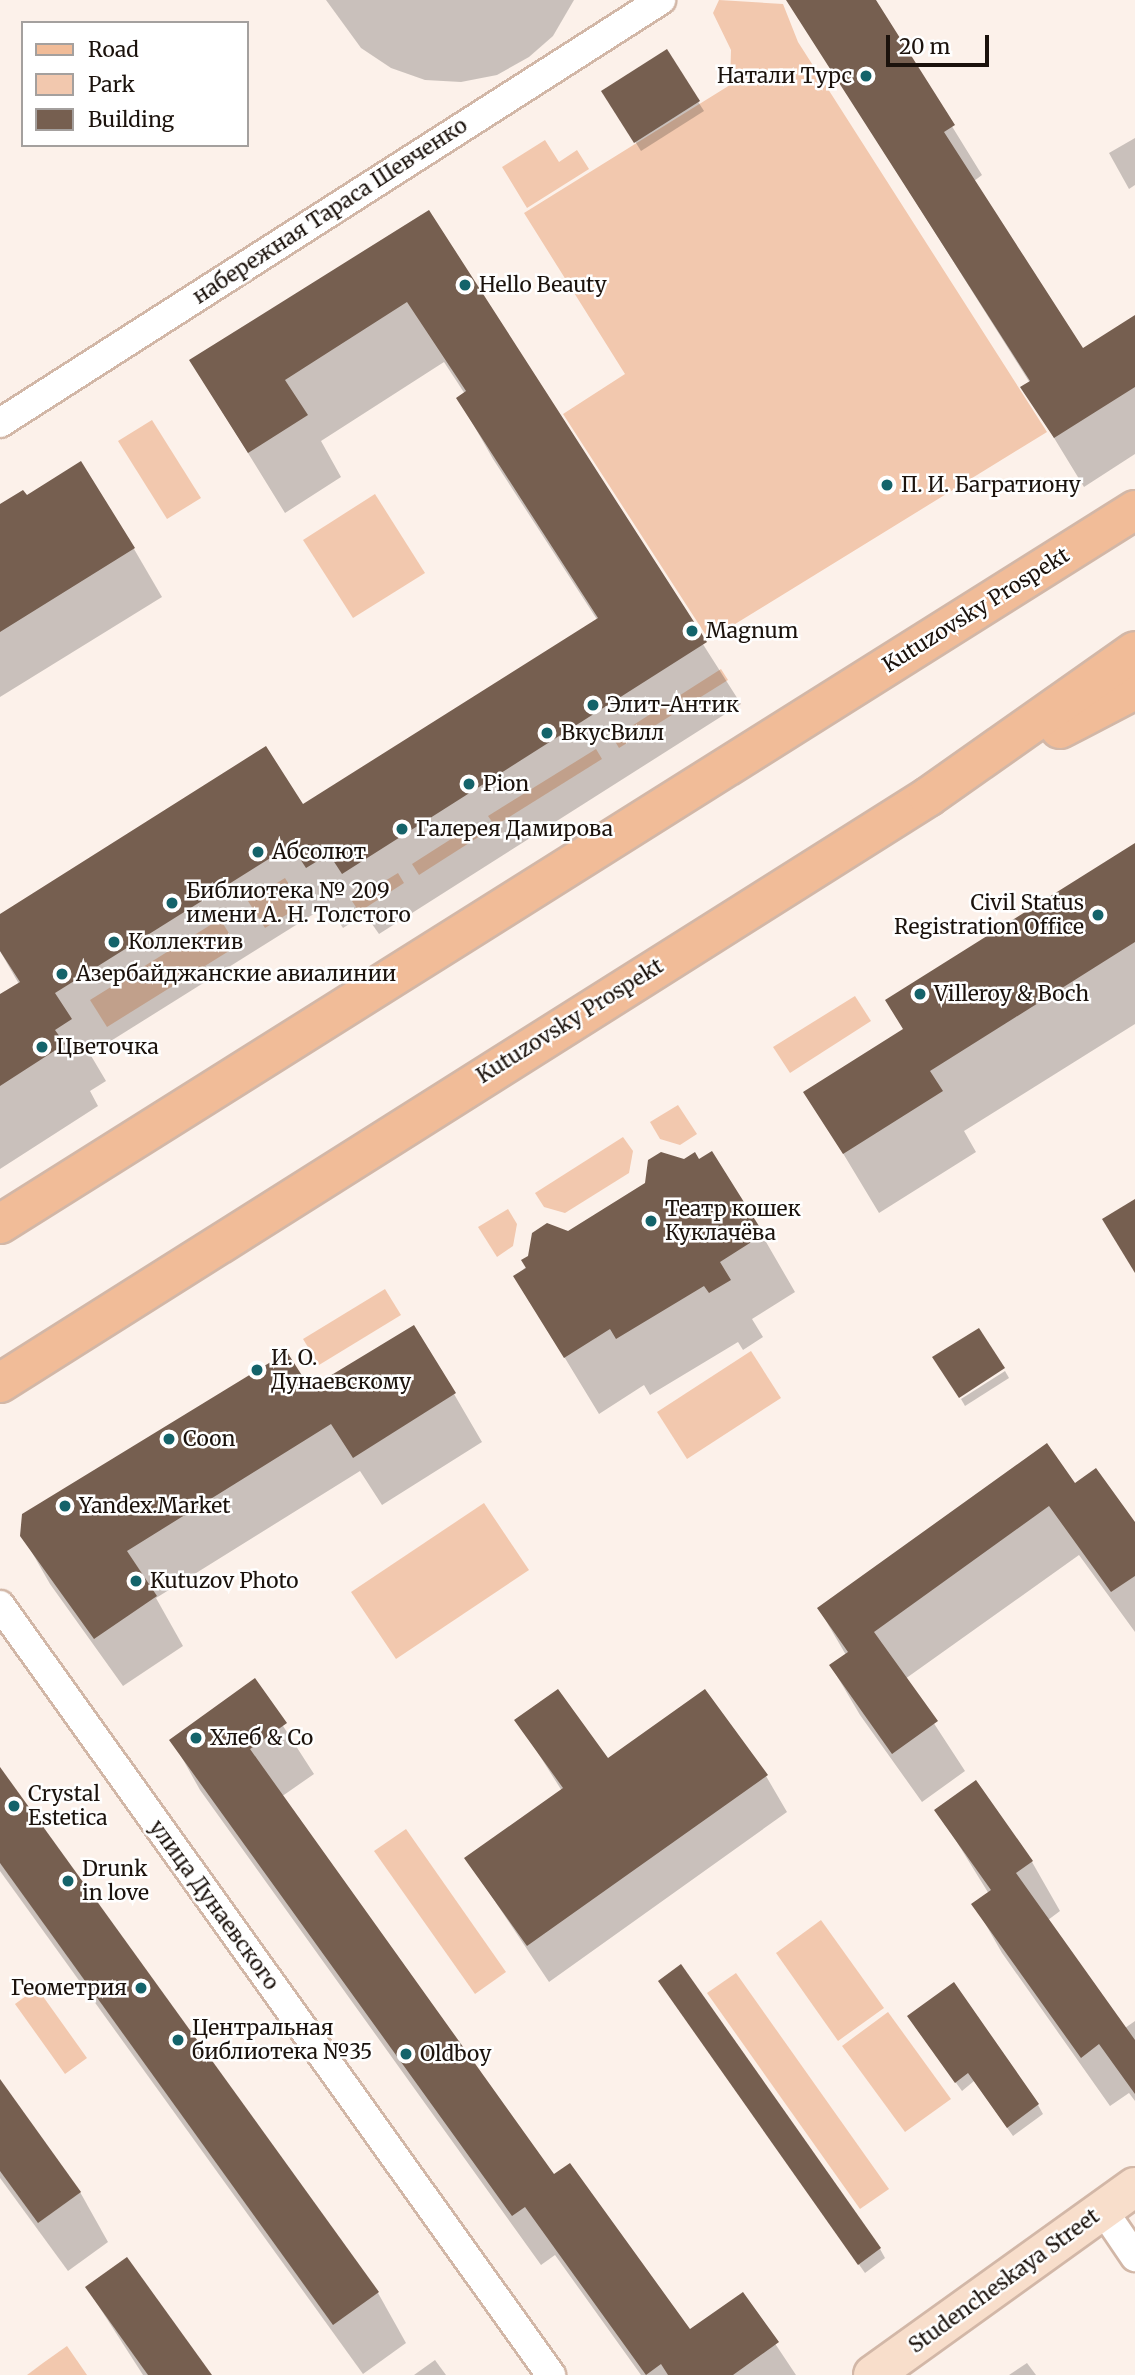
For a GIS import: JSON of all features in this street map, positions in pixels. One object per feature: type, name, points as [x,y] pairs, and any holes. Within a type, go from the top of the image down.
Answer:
[{"type":"main road","name":"Kutuzovsky Prospekt","points":[[0,1224],[1135,510]]},
{"type":"main road","name":"Kutuzovsky Prospekt","points":[[0,1383],[928,797],[1135,651]]},
{"type":"main road","points":[[928,797],[1135,690]]},
{"type":"street","name":"набережная Тараса Шевченко","points":[[0,423],[661,0]]},
{"type":"street","name":"улица Дунаевского","points":[[0,1605],[551,2375]]},
{"type":"street","name":"Studencheskaya Street","points":[[873,2375],[1135,2188]]},
{"type":"street","points":[[1103,2210],[1135,2256]]},
{"type":"green space","points":[[719,0],[783,4],[798,42],[1047,432],[709,640],[563,414],[625,374],[524,213],[730,85],[731,50],[713,13]]},
{"type":"green space","points":[[545,140],[559,162],[577,150],[589,169],[527,208],[502,167]]},
{"type":"green space","points":[[152,420],[201,498],[167,519],[118,441]]},
{"type":"green space","points":[[375,494],[425,573],[353,618],[303,540]]},
{"type":"green space","points":[[721,669],[728,680],[619,748],[613,738]]},
{"type":"green space","points":[[596,749],[602,759],[495,826],[488,816]]},
{"type":"green space","points":[[473,825],[480,836],[419,875],[412,864]]},
{"type":"green space","points":[[398,873],[404,883],[359,912],[352,901]]},
{"type":"green space","points":[[285,878],[302,905],[265,928],[248,901]]},
{"type":"green space","points":[[220,919],[237,946],[107,1027],[90,1000]]},
{"type":"green space","points":[[855,996],[871,1021],[790,1073],[773,1047]]},
{"type":"green space","points":[[678,1105],[697,1134],[680,1145],[660,1139],[650,1122]]},
{"type":"green space","points":[[623,1137],[633,1151],[629,1173],[565,1213],[544,1207],[535,1193]]},
{"type":"green space","points":[[508,1209],[517,1224],[513,1246],[497,1257],[478,1227]]},
{"type":"green space","points":[[385,1289],[401,1315],[319,1365],[303,1339]]},
{"type":"green space","points":[[751,1351],[781,1398],[687,1459],[657,1412]]},
{"type":"green space","points":[[484,1503],[529,1570],[396,1659],[351,1592]]},
{"type":"green space","points":[[406,1829],[506,1972],[475,1994],[374,1851]]},
{"type":"green space","points":[[821,1920],[884,2008],[838,2041],[776,1953]]},
{"type":"green space","points":[[736,1973],[889,2189],[860,2209],[707,1993]]},
{"type":"green space","points":[[37,1988],[87,2058],[65,2074],[15,2004]]},
{"type":"green space","points":[[888,2012],[951,2099],[905,2132],[842,2046]]},
{"type":"green space","points":[[67,2346],[87,2375],[27,2375],[43,2363]]},
{"type":"building","points":[[786,0],[876,0],[955,125],[944,132],[1083,348],[1135,315],[1135,387],[1054,438],[1020,387],[1030,381]]},
{"type":"building","points":[[667,49],[700,101],[634,143],[601,91]]},
{"type":"building","points":[[429,210],[707,642],[342,874],[329,854],[306,868],[291,845],[55,993],[72,1019],[55,1030],[65,1044],[0,1086],[0,994],[20,982],[0,951],[0,914],[266,746],[303,804],[598,618],[456,398],[466,391],[407,302],[285,380],[308,415],[248,453],[189,360]]},
{"type":"building","points":[[81,461],[135,548],[0,632],[0,504],[23,490],[27,495]]},
{"type":"building","points":[[1135,843],[1135,942],[930,1071],[943,1091],[843,1154],[803,1092],[903,1029],[885,1000]]},
{"type":"building","points":[[712,1151],[764,1234],[720,1262],[731,1280],[709,1293],[704,1286],[616,1339],[610,1329],[564,1358],[513,1276],[526,1268],[521,1260],[528,1256],[532,1233],[547,1223],[568,1231],[645,1183],[648,1160],[661,1152],[684,1159],[695,1152],[699,1159]]},
{"type":"building","points":[[1135,1199],[1135,1273],[1102,1219]]},
{"type":"building","points":[[414,1325],[456,1393],[353,1458],[331,1424],[127,1551],[157,1596],[94,1639],[20,1536],[22,1514],[287,1352],[310,1388]]},
{"type":"building","points":[[979,1328],[1005,1368],[959,1398],[932,1357]]},
{"type":"building","points":[[1047,1443],[1075,1483],[1096,1468],[1135,1522],[1135,1576],[1111,1592],[1049,1506],[874,1632],[938,1721],[892,1754],[829,1665],[848,1652],[817,1608]]},
{"type":"building","points":[[255,1678],[287,1723],[250,1749],[554,2174],[570,2163],[690,2329],[743,2292],[779,2342],[733,2375],[668,2375],[661,2364],[646,2375],[525,2207],[512,2216],[169,1740]]},
{"type":"building","points":[[558,1689],[608,1758],[705,1689],[768,1775],[527,1946],[464,1858],[563,1788],[514,1720]]},
{"type":"building","points":[[0,1767],[379,2292],[333,2325],[0,1863]]},
{"type":"building","points":[[976,1780],[1033,1861],[1016,1873],[1135,2040],[1135,2094],[1099,2044],[1081,2058],[971,1904],[991,1890],[934,1810]]},
{"type":"building","points":[[681,1964],[881,2248],[858,2265],[658,1981]]},
{"type":"building","points":[[954,1982],[1039,2104],[1007,2128],[968,2073],[955,2083],[907,2016]]},
{"type":"building","points":[[0,2079],[81,2192],[38,2223],[0,2171]]},
{"type":"building","points":[[127,2257],[212,2375],[148,2375],[85,2287]]},
{"type":"place","name":"Натали Турс","points":[[866,76]]},
{"type":"place","name":"Hello Beauty","points":[[465,285]]},
{"type":"place","name":"П. И. Багратиону","points":[[887,485]]},
{"type":"place","name":"Magnum","points":[[692,631]]},
{"type":"place","name":"Элит-Антик","points":[[593,705]]},
{"type":"place","name":"ВкусВилл","points":[[547,733]]},
{"type":"place","name":"Pion","points":[[469,784]]},
{"type":"place","name":"Галерея Дамирова","points":[[402,829]]},
{"type":"place","name":"Абсолют","points":[[258,852]]},
{"type":"place","name":"Библиотека № 209 имени А. Н. Толстого","points":[[172,903]]},
{"type":"place","name":"Civil Status Registration Office","points":[[1098,915]]},
{"type":"place","name":"Коллектив","points":[[114,942]]},
{"type":"place","name":"Азербайджанские авиалинии","points":[[62,974]]},
{"type":"place","name":"Villeroy & Boch","points":[[920,994]]},
{"type":"place","name":"Цветочка","points":[[42,1047]]},
{"type":"place","name":"Театр кошек Куклачёва","points":[[651,1221]]},
{"type":"place","name":"И. О. Дунаевскому","points":[[257,1370]]},
{"type":"place","name":"Coon","points":[[169,1439]]},
{"type":"place","name":"Yandex.Market","points":[[65,1506]]},
{"type":"place","name":"Kutuzov Photo","points":[[136,1581]]},
{"type":"place","name":"Хлеб & Co","points":[[196,1738]]},
{"type":"place","name":"Crystal Estetica","points":[[14,1806]]},
{"type":"place","name":"Drunk in love","points":[[68,1881]]},
{"type":"place","name":"Геометрия","points":[[141,1988]]},
{"type":"place","name":"Центральная библиотека №35","points":[[178,2040]]},
{"type":"place","name":"Oldboy","points":[[406,2054]]}]
